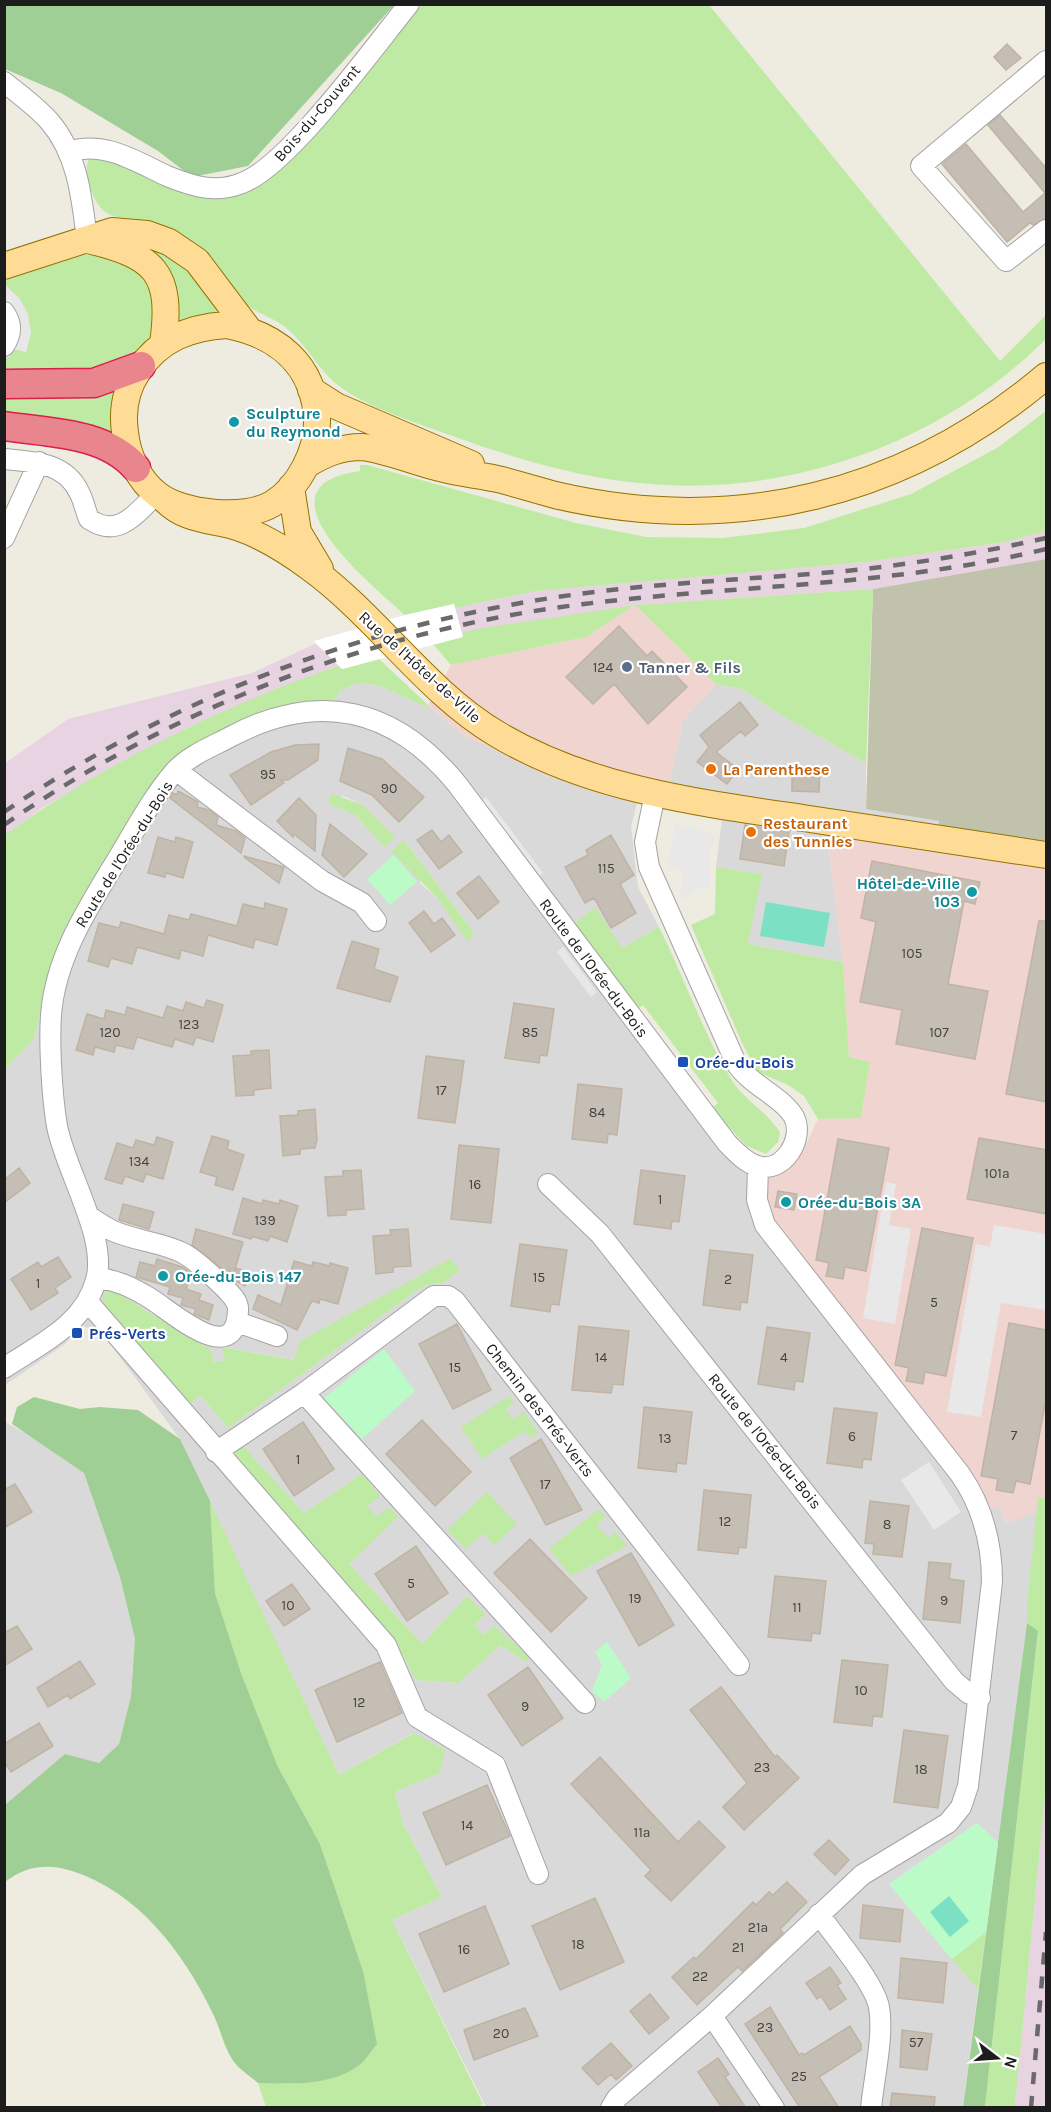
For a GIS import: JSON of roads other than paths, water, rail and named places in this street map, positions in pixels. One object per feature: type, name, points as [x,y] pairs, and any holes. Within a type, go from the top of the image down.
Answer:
[{"type":"highway","points":[[4,384],[94,384],[141,366]]},
{"type":"highway","points":[[4,426],[102,443],[118,450],[136,468]]},
{"type":"main road","points":[[4,266],[112,231],[136,231],[160,238],[178,247],[204,268],[249,330]]},
{"type":"main road","points":[[87,240],[132,253],[154,270],[164,286],[167,300],[163,344]]},
{"type":"main road","points":[[227,325],[249,330],[265,336],[288,352],[301,370],[311,390],[315,407],[316,432],[306,465],[291,487],[273,504],[252,512],[236,514],[201,510],[160,497],[136,468],[129,454],[124,421],[130,386],[141,366],[163,344],[198,328],[227,325]]},
{"type":"main road","points":[[306,465],[325,454],[345,447],[362,447],[464,474],[501,480],[592,502],[675,511],[736,509],[808,498],[881,476],[952,444],[986,423],[1047,376]]},
{"type":"main road","points":[[311,390],[336,406],[464,461],[501,480]]},
{"type":"main road","name":"Rue de l'Hôtel-de-Ville","points":[[291,487],[298,532],[327,580]]},
{"type":"main road","name":"Rue de l'Hôtel-de-Ville","points":[[160,497],[181,514],[236,527],[271,540],[327,580],[445,694],[495,733],[605,782],[732,808],[1047,855]]},
{"type":"street","name":"Bois-du-Couvent","points":[[68,152],[89,147],[105,148],[201,188],[219,189],[240,184],[262,173],[309,125],[410,4]]},
{"type":"street","points":[[1047,60],[921,166],[1006,261],[1047,230]]},
{"type":"street","points":[[8,92],[50,122],[68,152],[77,176],[87,240]]},
{"type":"street","points":[[4,312],[11,327],[10,335],[4,346]]},
{"type":"street","points":[[4,459],[39,462],[52,466],[69,476],[80,494],[89,519],[107,527],[123,525],[160,497]]},
{"type":"street","points":[[4,538],[39,462]]},
{"type":"street","name":"Route de l'Orée-du-Bois","points":[[4,1368],[75,1320],[88,1302],[97,1278],[98,1256],[90,1217],[57,1126],[51,1018],[55,982],[73,936],[97,892],[158,793],[176,770],[193,756],[259,721],[290,714],[337,711],[384,723],[411,739],[439,762],[727,1143],[741,1156],[758,1166]]},
{"type":"street","points":[[176,770],[322,881],[362,903],[376,921]]},
{"type":"street","points":[[611,2108],[617,2098],[712,2016],[871,1867],[935,1833],[962,1807],[968,1786],[980,1698],[990,1612],[992,1565],[987,1530],[977,1502],[953,1465],[765,1225],[757,1200],[758,1166],[774,1165],[785,1158],[796,1140],[797,1127],[789,1110],[748,1079],[736,1063],[652,875],[645,842],[655,794]]},
{"type":"street","name":"Route de l'Orée-du-Bois","points":[[548,1184],[600,1234],[954,1681],[968,1693],[980,1698]]},
{"type":"street","points":[[90,1217],[113,1231],[166,1246],[198,1263],[235,1299],[239,1307],[237,1322],[231,1333],[222,1337],[209,1335],[194,1329],[150,1298],[116,1280],[97,1278]]},
{"type":"street","name":"Chemin des Prés-Verts","points":[[216,1452],[304,1394],[434,1296],[448,1296],[455,1301],[739,1665]]},
{"type":"street","points":[[88,1302],[386,1645],[417,1717],[495,1765],[537,1874]]},
{"type":"street","points":[[237,1322],[277,1336]]},
{"type":"street","points":[[304,1394],[585,1703]]},
{"type":"street","points":[[819,1914],[870,1986],[879,2006],[880,2025],[871,2108]]},
{"type":"street","points":[[712,2016],[774,2108]]},
{"type":"railway","points":[[4,812],[69,770],[207,699],[352,644],[427,623],[502,606],[579,594],[646,586],[871,568],[947,558],[1046,538]]},
{"type":"railway","points":[[4,825],[70,782],[208,709],[281,679],[431,632],[507,616],[584,604],[874,578],[931,571],[1046,549]]},
{"type":"railway","points":[[1031,2108],[1046,1932]]},
{"type":"place","name":"Sculpture du Reymond","points":[[234,422]]},
{"type":"place","name":"Tanner & Fils","points":[[627,667]]},
{"type":"place","name":"La Parenthese","points":[[711,769]]},
{"type":"place","name":"Restaurant des Tunnles","points":[[751,832]]},
{"type":"place","name":"Hôtel-de-Ville 103","points":[[972,892]]},
{"type":"place","name":"Orée-du-Bois","points":[[683,1062]]},
{"type":"place","name":"Orée-du-Bois 3A","points":[[786,1202]]},
{"type":"place","name":"Orée-du-Bois 147","points":[[163,1276]]},
{"type":"place","name":"Prés-Verts","points":[[77,1333]]}]
